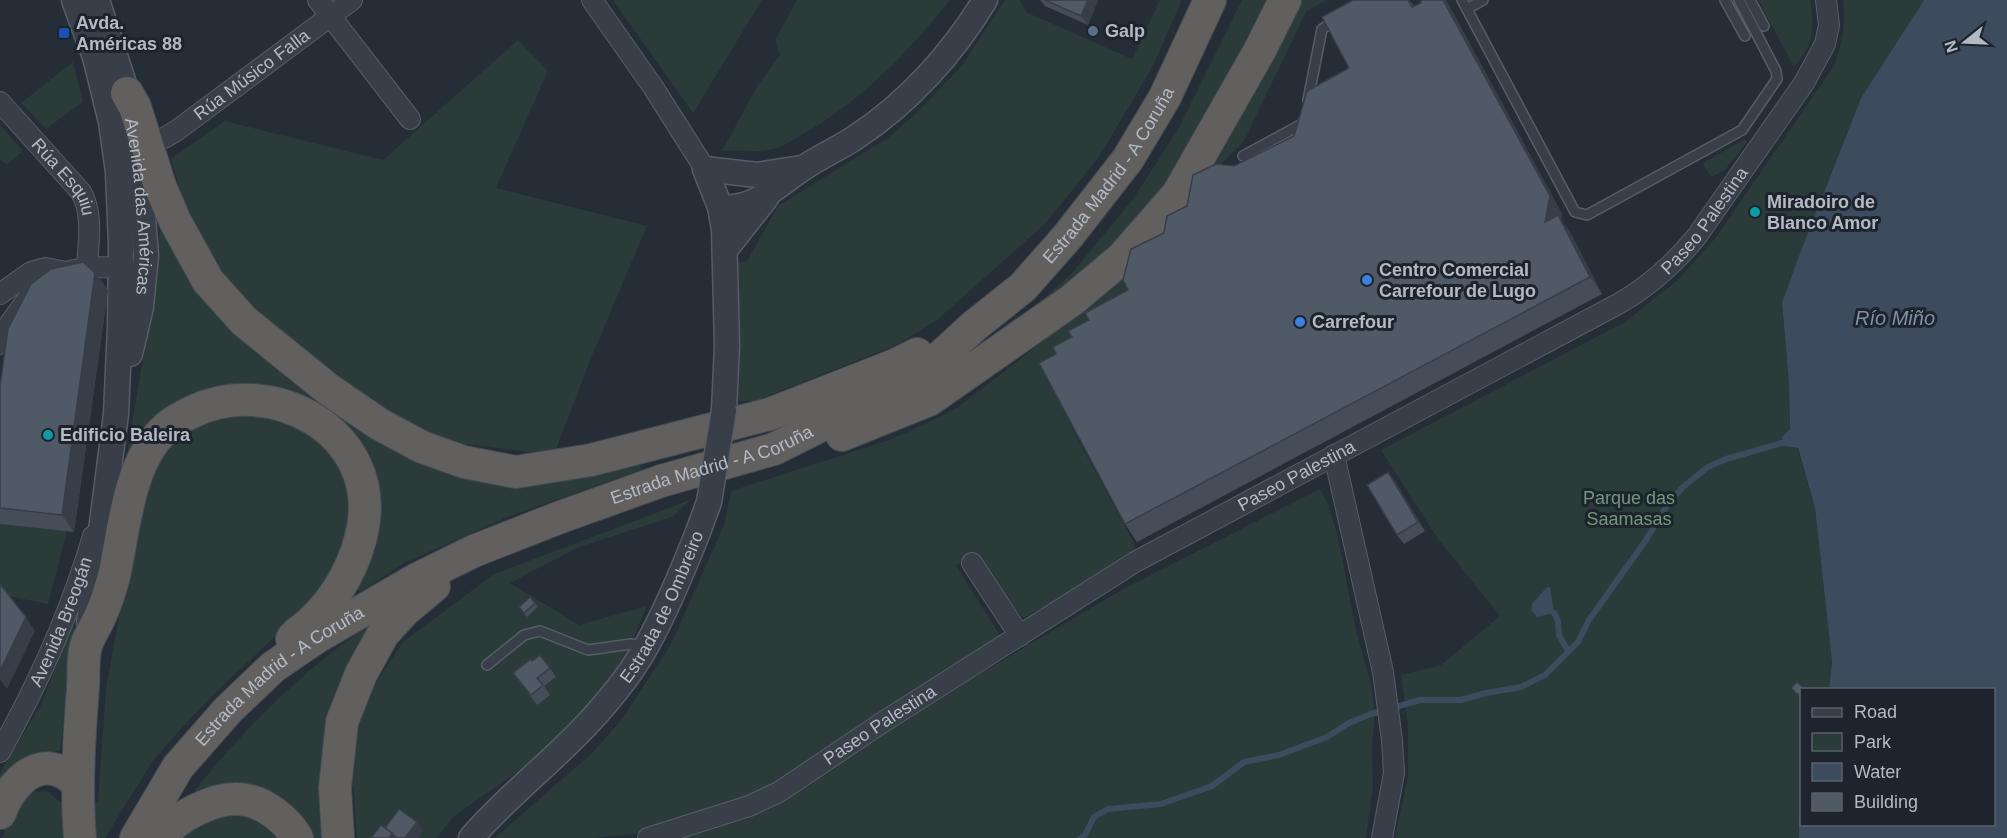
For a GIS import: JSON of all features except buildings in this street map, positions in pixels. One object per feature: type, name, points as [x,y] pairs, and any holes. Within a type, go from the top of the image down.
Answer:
[{"type":"highway","name":"Estrada Madrid - A Coruña","points":[[136,838],[178,767],[228,710],[273,667],[317,637],[408,585],[474,551],[661,481],[774,449],[878,398],[937,360],[974,326],[1023,287],[1068,236],[1128,159],[1165,97],[1209,0]]},
{"type":"highway","points":[[774,449],[821,443],[928,400],[1072,300],[1122,258],[1178,194],[1260,50],[1285,0]]},
{"type":"highway","points":[[127,93],[135,107],[160,186],[175,221],[208,281],[244,321],[328,389],[379,424],[422,447],[464,462],[516,471],[591,460],[674,440],[770,414],[895,365],[974,326]]},
{"type":"highway","points":[[80,838],[78,784],[86,645],[106,602],[125,516],[142,460],[160,433],[184,416],[216,403],[249,399],[267,400],[301,411],[329,430],[343,445],[362,485],[365,507],[360,542],[355,557],[342,581],[312,621],[295,634],[273,667]]},
{"type":"highway","points":[[338,838],[335,788],[342,722],[361,674],[383,634],[474,551]]},
{"type":"highway","points":[[1,806],[15,785],[26,775],[37,770],[48,768],[59,771],[70,776],[78,784]]},
{"type":"highway","points":[[160,838],[178,820],[195,810],[213,802],[245,799],[261,805],[279,817],[297,838]]},
{"type":"street","name":"Avenida das Américas","points":[[74,0],[94,57],[111,122],[118,172],[121,269],[116,414],[86,645]]},
{"type":"street","name":"Avenida das Américas","points":[[97,0],[127,93],[139,170],[146,255],[141,307],[116,414]]},
{"type":"street","points":[[318,0],[410,119]]},
{"type":"street","name":"Rúa Músico Falla","points":[[147,143],[164,138],[176,131],[352,0]]},
{"type":"street","points":[[592,0],[653,87],[705,169],[763,185]]},
{"type":"street","points":[[719,203],[733,208],[763,185],[804,167],[858,136],[885,116],[951,50],[985,0]]},
{"type":"street","name":"Paseo Palestina","points":[[648,838],[749,806],[779,792],[880,724],[1135,562],[1643,289],[1679,258],[1709,220],[1804,83],[1825,44],[1829,25],[1826,0]]},
{"type":"street","name":"Rúa Esquiu","points":[[0,102],[76,186],[86,202],[89,212],[87,268]]},
{"type":"street","name":"Estrada de Ombreiro","points":[[471,838],[507,800],[592,720],[622,682],[646,646],[681,574],[709,502],[724,410],[727,345],[725,250],[719,203],[705,169]]},
{"type":"street","points":[[725,250],[741,227],[763,185]]},
{"type":"street","points":[[0,294],[31,272],[45,268],[66,272]]},
{"type":"street","points":[[0,344],[10,323],[27,297],[35,290],[66,272],[87,268],[121,269],[130,273],[133,284],[125,376]]},
{"type":"street","points":[[1334,455],[1383,672],[1392,740],[1394,773],[1382,838]]},
{"type":"street","name":"Avenida Breogán","points":[[0,752],[30,698],[77,585],[108,484]]},
{"type":"street","points":[[972,564],[1020,636]]},
{"type":"lane","points":[[1483,0],[1465,4],[1575,212],[1587,215],[1742,130],[1777,79],[1776,71],[1739,0]]},
{"type":"lane","points":[[1725,0],[1745,36]]},
{"type":"lane","points":[[1750,0],[1764,26]]},
{"type":"lane","points":[[1243,156],[1304,123],[1322,29],[1348,14]]},
{"type":"lane","points":[[487,665],[524,635],[540,631],[588,650],[631,644],[646,646]]},
{"type":"green space","points":[[613,0],[762,0],[693,113]]},
{"type":"green space","points":[[797,0],[950,0],[882,75],[823,122],[777,148],[762,151],[722,151],[758,85],[780,55],[775,40]]},
{"type":"green space","points":[[1005,0],[1020,0],[1026,12],[1132,59],[1160,0],[1182,0],[1153,66],[1099,157],[1045,224],[936,321],[894,346],[755,401],[738,401],[738,263],[747,261],[778,206],[889,137],[912,117],[961,67]]},
{"type":"green space","points":[[1242,0],[1271,0],[1186,159],[1111,254],[1030,311],[1072,273],[1133,199],[1177,131]]},
{"type":"green space","points":[[1296,0],[1326,0],[1306,12],[1244,141],[1207,178],[1134,283],[1050,382],[1076,436],[1134,543],[1135,549],[1080,587],[1024,618],[976,553],[956,566],[1000,635],[775,784],[732,806],[647,833],[594,838],[495,838],[592,753],[622,719],[671,644],[724,525],[731,491],[892,439],[942,416],[958,407],[1041,343],[1064,320],[1109,283]]},
{"type":"green space","points":[[1758,0],[1810,0],[1812,24],[1810,42],[1794,67]]},
{"type":"green space","name":"Parque das Saamasas","points":[[1843,0],[1924,0],[1861,98],[1782,304],[1789,383],[1790,430],[1782,437],[1785,446],[1797,448],[1815,508],[1832,662],[1829,688],[1800,688],[1799,838],[1395,838],[1408,777],[1408,724],[1401,675],[1441,665],[1500,616],[1438,539],[1381,450],[1625,322],[1679,279],[1716,237],[1834,66],[1843,34]]},
{"type":"green space","points":[[518,40],[548,71],[496,188],[647,226],[591,358],[554,455],[442,441],[395,417],[306,355],[224,282],[188,217],[171,159],[225,121],[383,160]]},
{"type":"green space","points":[[73,62],[83,102],[46,129],[21,103]]},
{"type":"green space","points":[[0,125],[23,151],[7,165],[0,159]]},
{"type":"green space","points":[[1745,139],[1747,142],[1725,170],[1711,177],[1703,163]]},
{"type":"green space","points":[[161,222],[197,282],[426,462],[478,482],[549,479],[639,462],[641,470],[510,516],[404,563],[362,591],[357,590],[376,548],[380,499],[367,458],[342,420],[303,398],[215,392],[122,482],[144,353]]},
{"type":"green space","points":[[249,413],[295,423],[333,455],[346,483],[353,517],[339,568],[300,613],[216,692],[152,762],[105,838],[2,838],[12,808],[29,793],[47,791],[60,802],[98,801],[106,688],[141,499],[154,464],[178,435],[203,420]]},
{"type":"green space","points":[[1320,489],[1328,504],[1337,533],[1356,631],[1371,684],[1375,713],[1372,744],[1373,787],[1366,838],[682,838],[767,809],[925,706],[1125,588]]},
{"type":"green space","points":[[690,500],[672,517],[579,547],[510,583],[579,625],[647,606],[627,653],[581,716],[528,764],[453,817],[437,838],[357,838],[353,780],[358,725],[373,687],[403,642],[494,574]]},
{"type":"green space","points":[[0,524],[67,531],[48,604],[8,596],[0,602]]},
{"type":"green space","points":[[71,626],[74,626],[60,751],[26,759],[0,782],[0,773],[42,703]]},
{"type":"green space","points":[[365,628],[369,634],[331,838],[310,838],[199,795],[195,790],[253,724],[318,663]]},
{"type":"green space","points":[[241,814],[265,823],[281,838],[173,838],[212,815]]},
{"type":"water","name":"Río Miño","points":[[1924,0],[2007,0],[2007,838],[1799,838],[1800,814],[1800,826],[1995,826],[1995,688],[1829,688],[1832,662],[1815,508],[1798,448],[1784,446],[1782,437],[1790,429],[1789,383],[1782,303],[1861,98]]},
{"type":"water","points":[[1547,587],[1550,587],[1554,613],[1537,617],[1531,610],[1532,604]]},
{"type":"waterway","points":[[1081,838],[1085,835],[1094,817],[1108,809],[1161,804],[1212,786],[1244,762],[1279,755],[1327,737],[1349,723],[1371,714],[1420,700],[1461,700],[1521,687],[1545,675],[1578,642],[1589,620],[1646,540],[1668,504],[1683,487],[1708,467],[1726,459],[1789,441]]},
{"type":"waterway","points":[[1554,613],[1558,621],[1559,635],[1568,651]]},
{"type":"place","name":"Galp","points":[[1093,31]]},
{"type":"place","name":"Avda. Américas 88","points":[[64,33]]},
{"type":"place","name":"Miradoiro de Blanco Amor","points":[[1755,212]]},
{"type":"place","name":"Centro Comercial Carrefour de Lugo","points":[[1367,280]]},
{"type":"place","name":"Carrefour","points":[[1300,322]]},
{"type":"place","name":"Edificio Baleira","points":[[48,435]]}]
